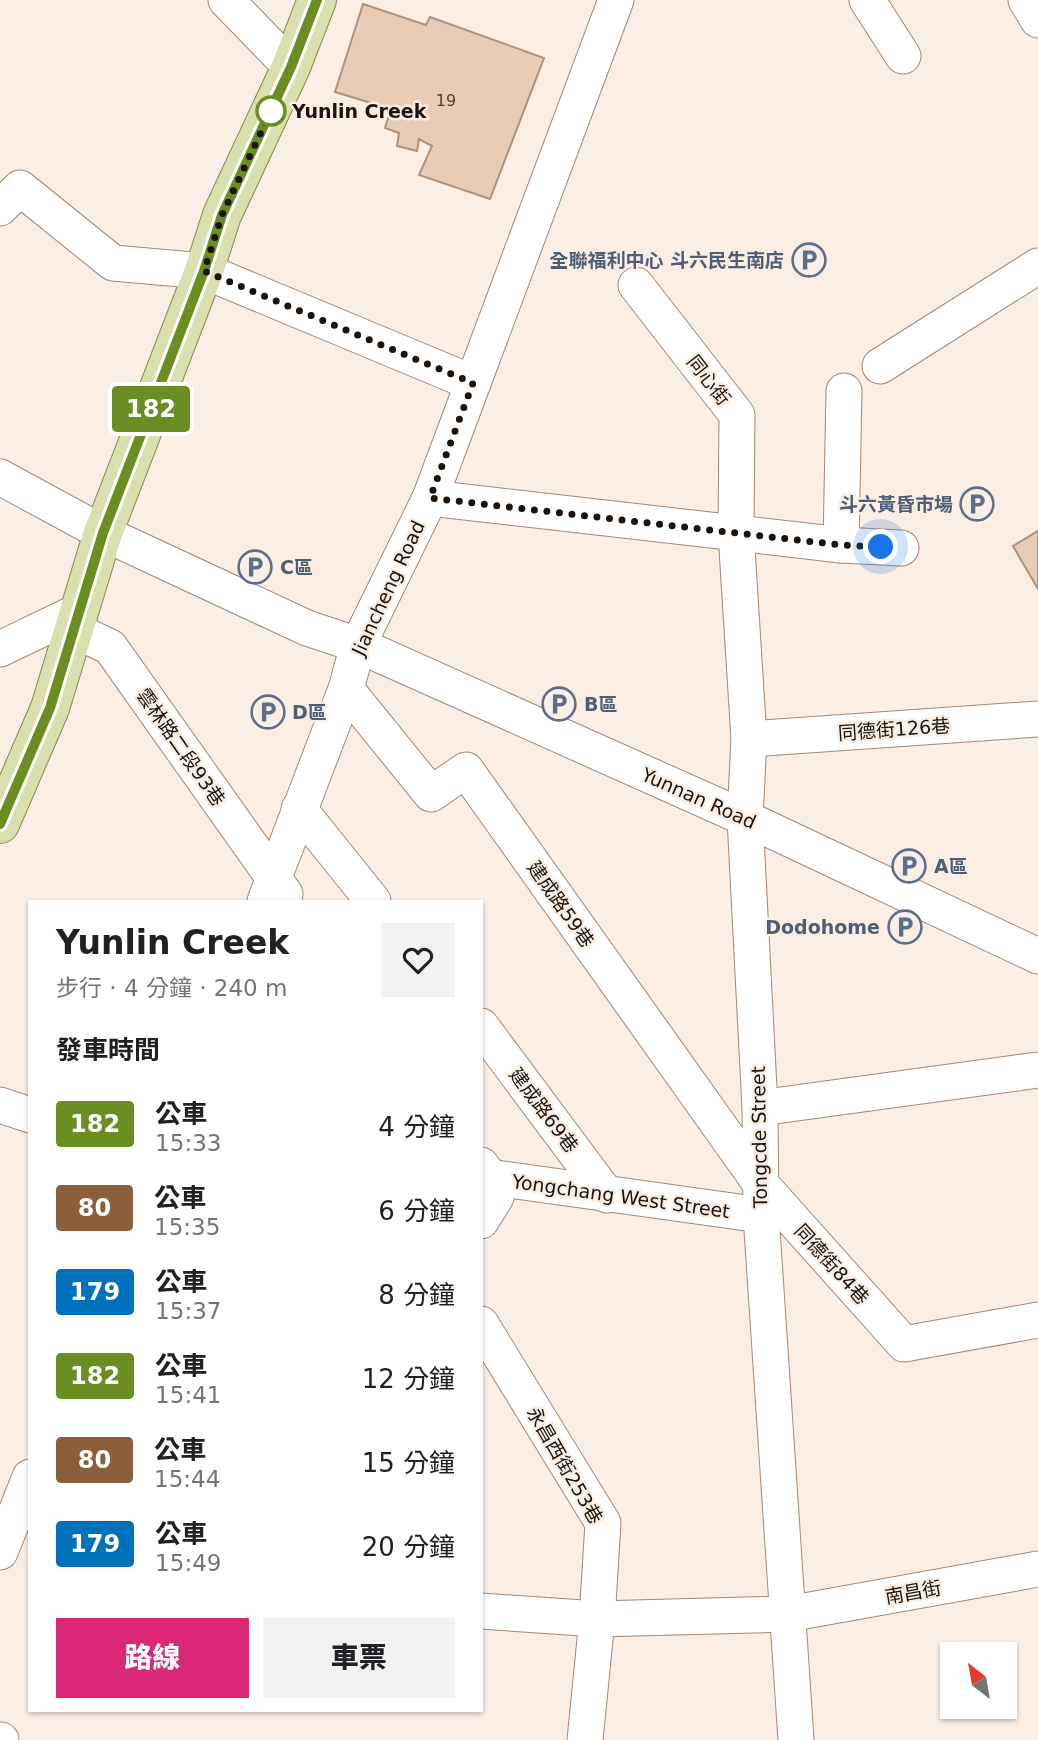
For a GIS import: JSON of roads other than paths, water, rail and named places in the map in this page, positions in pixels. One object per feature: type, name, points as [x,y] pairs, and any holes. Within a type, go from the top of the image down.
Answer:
[{"type":"main road","points":[[0,824],[50,708],[103,533],[204,271],[222,215],[291,67],[317,0]]},
{"type":"street","points":[[226,0],[291,67]]},
{"type":"street","name":"Jiancheng Road","points":[[276,894],[299,809],[346,689],[358,645],[430,498],[616,0]]},
{"type":"street","points":[[867,0],[903,56]]},
{"type":"street","points":[[1026,0],[1038,20]]},
{"type":"street","points":[[0,208],[20,188],[113,263],[204,271],[473,383]]},
{"type":"street","points":[[880,366],[1038,266]]},
{"type":"street","name":"同心街","points":[[636,285],[737,415],[736,533]]},
{"type":"street","points":[[841,545],[844,391]]},
{"type":"street","name":"Yunnan Road","points":[[0,477],[103,533],[307,628],[358,645],[744,818],[1038,956]]},
{"type":"street","points":[[430,498],[841,545],[901,548]]},
{"type":"street","name":"Tongcde Street","points":[[736,533],[749,739],[744,818],[760,1108],[760,1199],[796,1740]]},
{"type":"street","points":[[0,649],[76,620]]},
{"type":"street","name":"雲林路二段93巷","points":[[76,620],[110,646],[276,894]]},
{"type":"street","name":"建成路59巷","points":[[346,689],[431,794],[466,770],[760,1199]]},
{"type":"street","name":"同德街126巷","points":[[749,739],[1038,719]]},
{"type":"street","points":[[299,809],[372,900]]},
{"type":"street","name":"建成路69巷","points":[[483,1029],[607,1195]]},
{"type":"street","points":[[760,1108],[1038,1070]]},
{"type":"street","points":[[0,1105],[28,1114]]},
{"type":"street","points":[[483,1219],[496,1197],[484,1173]]},
{"type":"street","name":"Yongchang West Street","points":[[484,1173],[607,1195],[760,1199]]},
{"type":"street","name":"同德街84巷","points":[[760,1199],[904,1344],[1038,1320]]},
{"type":"street","name":"永昌西街253巷","points":[[483,1327],[603,1523],[585,1740]]},
{"type":"street","points":[[0,1552],[28,1482]]},
{"type":"street","name":"南昌街","points":[[483,1611],[597,1619],[788,1614],[1038,1569]]},
{"type":"place","name":"Yunlin Creek","points":[[271,111]]},
{"type":"place","name":"全聯福利中心 斗六民生南店","points":[[809,260]]},
{"type":"place","name":"斗六黃昏市場","points":[[977,504]]},
{"type":"place","name":"C區","points":[[255,567]]},
{"type":"place","name":"B區","points":[[559,704]]},
{"type":"place","name":"D區","points":[[268,712]]},
{"type":"place","name":"A區","points":[[909,866]]},
{"type":"place","name":"Dodohome","points":[[905,927]]}]
